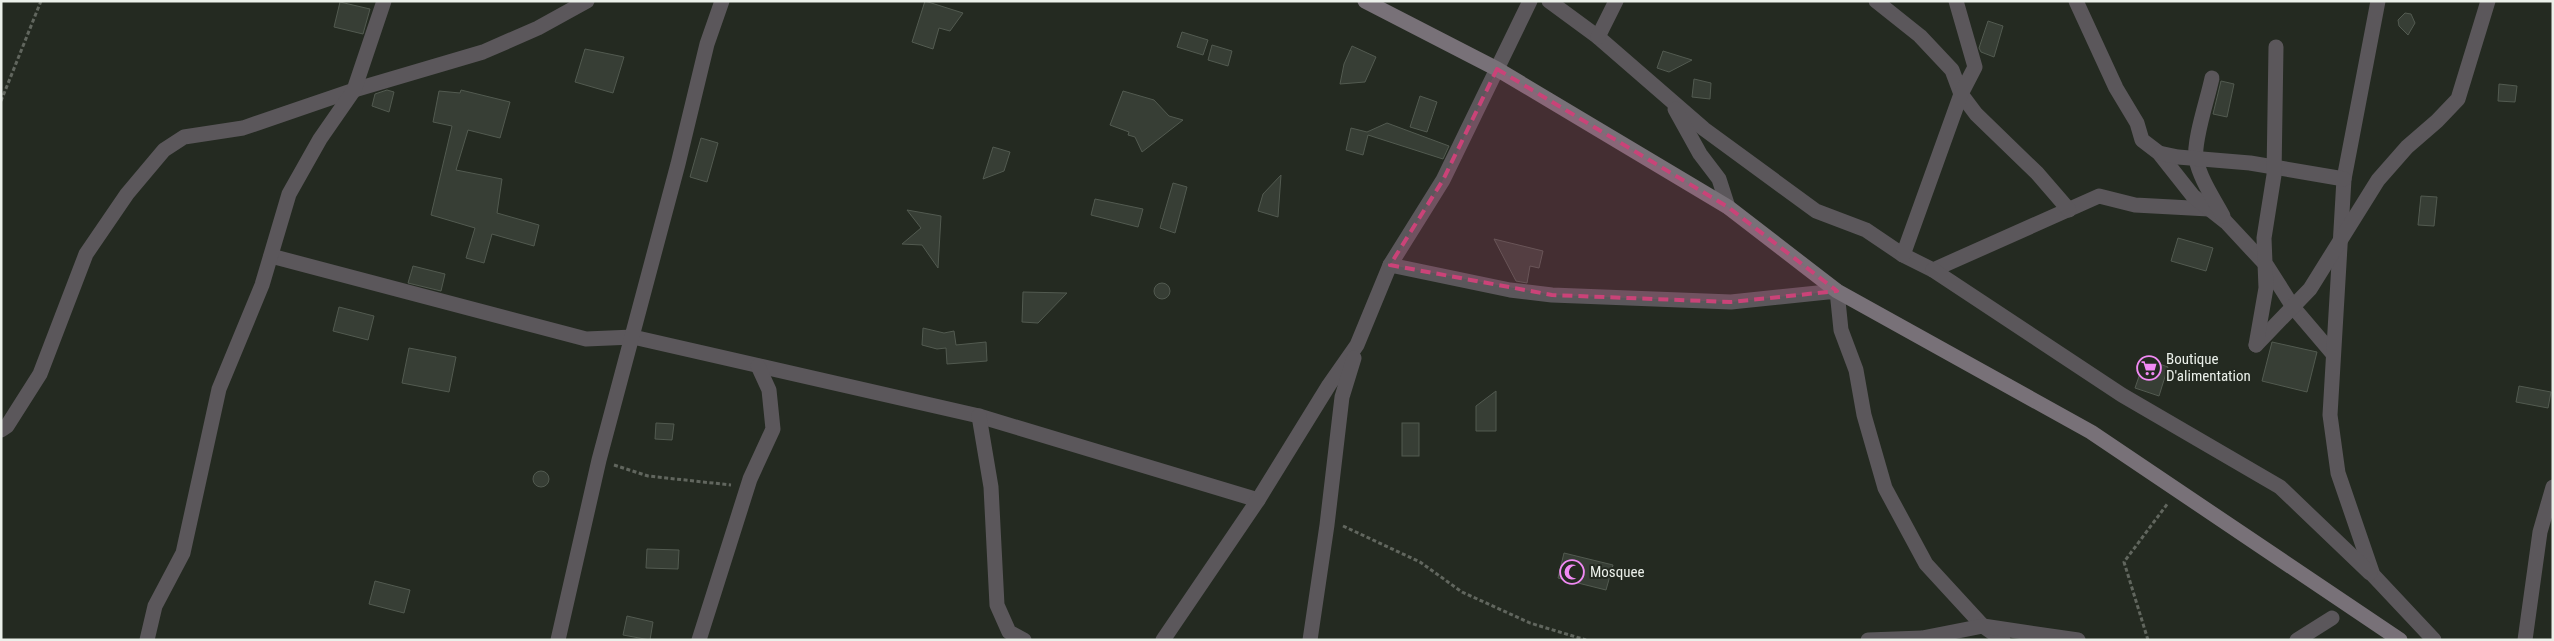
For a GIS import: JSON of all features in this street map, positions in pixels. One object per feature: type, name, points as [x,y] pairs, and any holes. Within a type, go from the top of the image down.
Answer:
[{"type":"main road","points":[[1365,1],[1497,69],[1728,207],[1837,291],[2091,432],[2400,640]]},
{"type":"street","points":[[147,640],[155,606],[183,553],[219,390],[262,286],[289,194],[320,139],[354,90],[384,1]]},
{"type":"street","points":[[1,430],[7,426],[40,374],[86,254],[127,194],[164,150],[184,137],[243,128],[354,90],[483,52],[538,28],[587,1]]},
{"type":"street","points":[[558,640],[599,460],[633,337],[707,44],[722,1]]},
{"type":"street","points":[[1310,640],[1327,525],[1342,397],[1358,345],[1390,265],[1443,180],[1530,1]]},
{"type":"street","points":[[1549,1],[1598,37],[1704,130],[1816,211],[1866,230],[1902,255],[1933,270],[2122,395],[2280,487],[2372,575],[2434,640]]},
{"type":"street","points":[[1598,37],[1616,1]]},
{"type":"street","points":[[1876,1],[1920,36],[1952,70],[1960,94],[1976,114],[2037,173],[2069,210]]},
{"type":"street","points":[[1902,255],[1960,94],[1974,67],[1956,1]]},
{"type":"street","points":[[2076,1],[2116,88],[2137,123],[2142,140],[2159,153],[2193,196],[2226,222],[2267,266],[2293,307],[2333,354]]},
{"type":"street","points":[[2372,575],[2338,473],[2330,414],[2342,239],[2344,179],[2378,1]]},
{"type":"street","points":[[2276,47],[2274,167],[2264,238],[2267,266],[2266,288],[2256,345],[2310,289],[2378,180],[2407,147],[2437,121],[2458,99],[2488,1]]},
{"type":"street","points":[[2212,78],[2200,129],[2196,158],[2201,174],[2226,222]]},
{"type":"street","points":[[1668,97],[1700,154],[1718,179],[1728,207]]},
{"type":"street","points":[[2159,153],[2178,157],[2274,167],[2344,179]]},
{"type":"street","points":[[1933,270],[2099,196],[2135,205],[2209,209]]},
{"type":"street","points":[[271,256],[586,339],[633,337],[979,416],[1258,500]]},
{"type":"street","points":[[1390,265],[1510,290],[1552,295],[1731,302],[1837,291],[1841,330],[1856,370],[1864,415],[1886,488],[1926,564],[1983,626],[2004,640]]},
{"type":"street","points":[[1162,640],[1258,500],[1329,385],[1358,345]]},
{"type":"street","points":[[699,640],[750,479],[773,429],[769,390],[758,366]]},
{"type":"street","points":[[979,416],[992,487],[992,528],[997,605],[1001,620],[1009,632],[1024,640]]},
{"type":"street","points":[[2525,640],[2540,532],[2553,487]]},
{"type":"street","points":[[2297,640],[2332,618]]},
{"type":"street","points":[[1868,640],[1922,638],[1983,626],[2078,640]]},
{"type":"path","points":[[1,101],[42,1]]},
{"type":"path","points":[[599,460],[648,476],[732,486],[750,479]]},
{"type":"path","points":[[2148,640],[2124,562],[2176,491]]},
{"type":"path","points":[[1327,525],[1344,526],[1420,562],[1462,592],[1530,623],[1586,640]]},
{"type":"highlighted area","points":[[1497,69],[1728,207],[1837,291],[1731,302],[1552,295],[1390,265],[1443,180]]},
{"type":"building","points":[[925,1],[963,13],[950,31],[939,28],[933,49],[912,42]]},
{"type":"building","points":[[340,2],[370,9],[363,34],[334,27]]},
{"type":"building","points":[[2405,13],[2411,14],[2415,23],[2408,35],[2399,26],[2398,20]]},
{"type":"building","points":[[1988,21],[2003,26],[1994,57],[1981,52],[1979,48]]},
{"type":"building","points":[[1182,32],[1208,40],[1203,55],[1177,47]]},
{"type":"building","points":[[1212,45],[1232,51],[1228,66],[1208,60]]},
{"type":"building","points":[[1352,46],[1376,57],[1365,82],[1340,84],[1344,64]]},
{"type":"building","points":[[585,49],[624,57],[613,93],[575,82]]},
{"type":"building","points":[[1663,51],[1692,60],[1669,72],[1657,68]]},
{"type":"building","points":[[1694,79],[1711,83],[1710,99],[1692,97]]},
{"type":"building","points":[[2221,81],[2234,84],[2227,117],[2213,114]]},
{"type":"building","points":[[2499,84],[2517,86],[2515,102],[2498,101]]},
{"type":"building","points":[[387,90],[394,92],[389,112],[372,106],[375,94]]},
{"type":"building","points":[[461,90],[510,102],[500,138],[468,130],[456,170],[502,179],[497,213],[539,225],[534,246],[492,234],[484,263],[466,258],[475,228],[431,215],[452,126],[433,122],[439,91],[460,93]]},
{"type":"building","points":[[1123,91],[1154,100],[1169,116],[1183,120],[1142,152],[1135,137],[1128,135],[1129,132],[1110,125]]},
{"type":"building","points":[[1420,96],[1437,102],[1427,132],[1410,127]]},
{"type":"building","points":[[1387,123],[1449,146],[1443,159],[1368,135],[1363,155],[1346,150],[1351,128],[1367,132]]},
{"type":"building","points":[[701,138],[718,143],[707,182],[690,177]]},
{"type":"building","points":[[993,147],[1010,152],[1004,171],[983,179]]},
{"type":"building","points":[[1281,175],[1278,217],[1258,211],[1263,194]]},
{"type":"building","points":[[1173,183],[1187,187],[1175,233],[1160,228]]},
{"type":"building","points":[[2421,196],[2437,197],[2434,226],[2418,225]]},
{"type":"building","points":[[1095,199],[1143,209],[1138,227],[1091,215]]},
{"type":"building","points":[[907,210],[941,216],[938,268],[922,245],[902,244],[921,228]]},
{"type":"building","points":[[2178,238],[2213,248],[2206,271],[2171,261]]},
{"type":"building","points":[[1494,239],[1543,251],[1539,268],[1530,266],[1527,283],[1516,281]]},
{"type":"building","points":[[413,266],[445,274],[441,291],[408,283]]},
{"type":"building","points":[[1159,283],[1165,283],[1170,288],[1168,297],[1159,299],[1154,294],[1154,288]]},
{"type":"building","points":[[1023,292],[1067,293],[1038,323],[1022,322]]},
{"type":"building","points":[[339,307],[374,316],[368,340],[333,331]]},
{"type":"building","points":[[923,328],[944,333],[954,331],[956,345],[986,342],[987,361],[947,364],[946,348],[937,349],[922,345]]},
{"type":"building","points":[[2272,342],[2317,352],[2307,392],[2262,381]]},
{"type":"building","points":[[409,348],[456,357],[449,392],[402,383]]},
{"type":"building","points":[[2145,359],[2168,367],[2159,396],[2135,388]]},
{"type":"building","points":[[2519,386],[2551,392],[2548,408],[2516,402]]},
{"type":"building","points":[[1496,391],[1496,431],[1476,431],[1476,406]]},
{"type":"building","points":[[656,423],[674,424],[672,440],[655,439]]},
{"type":"building","points":[[1402,423],[1419,423],[1419,456],[1402,456]]},
{"type":"building","points":[[538,471],[544,471],[549,476],[547,485],[538,487],[533,482],[533,476]]},
{"type":"building","points":[[647,549],[679,550],[678,569],[646,568]]},
{"type":"building","points":[[1564,553],[1613,565],[1606,590],[1558,578]]},
{"type":"building","points":[[375,581],[410,590],[404,613],[369,604]]},
{"type":"building","points":[[627,616],[653,622],[650,640],[623,635]]},
{"type":"place","name":"Boutique D'alimentation","points":[[2149,368]]},
{"type":"place","name":"Mosquee","points":[[1572,572]]}]
